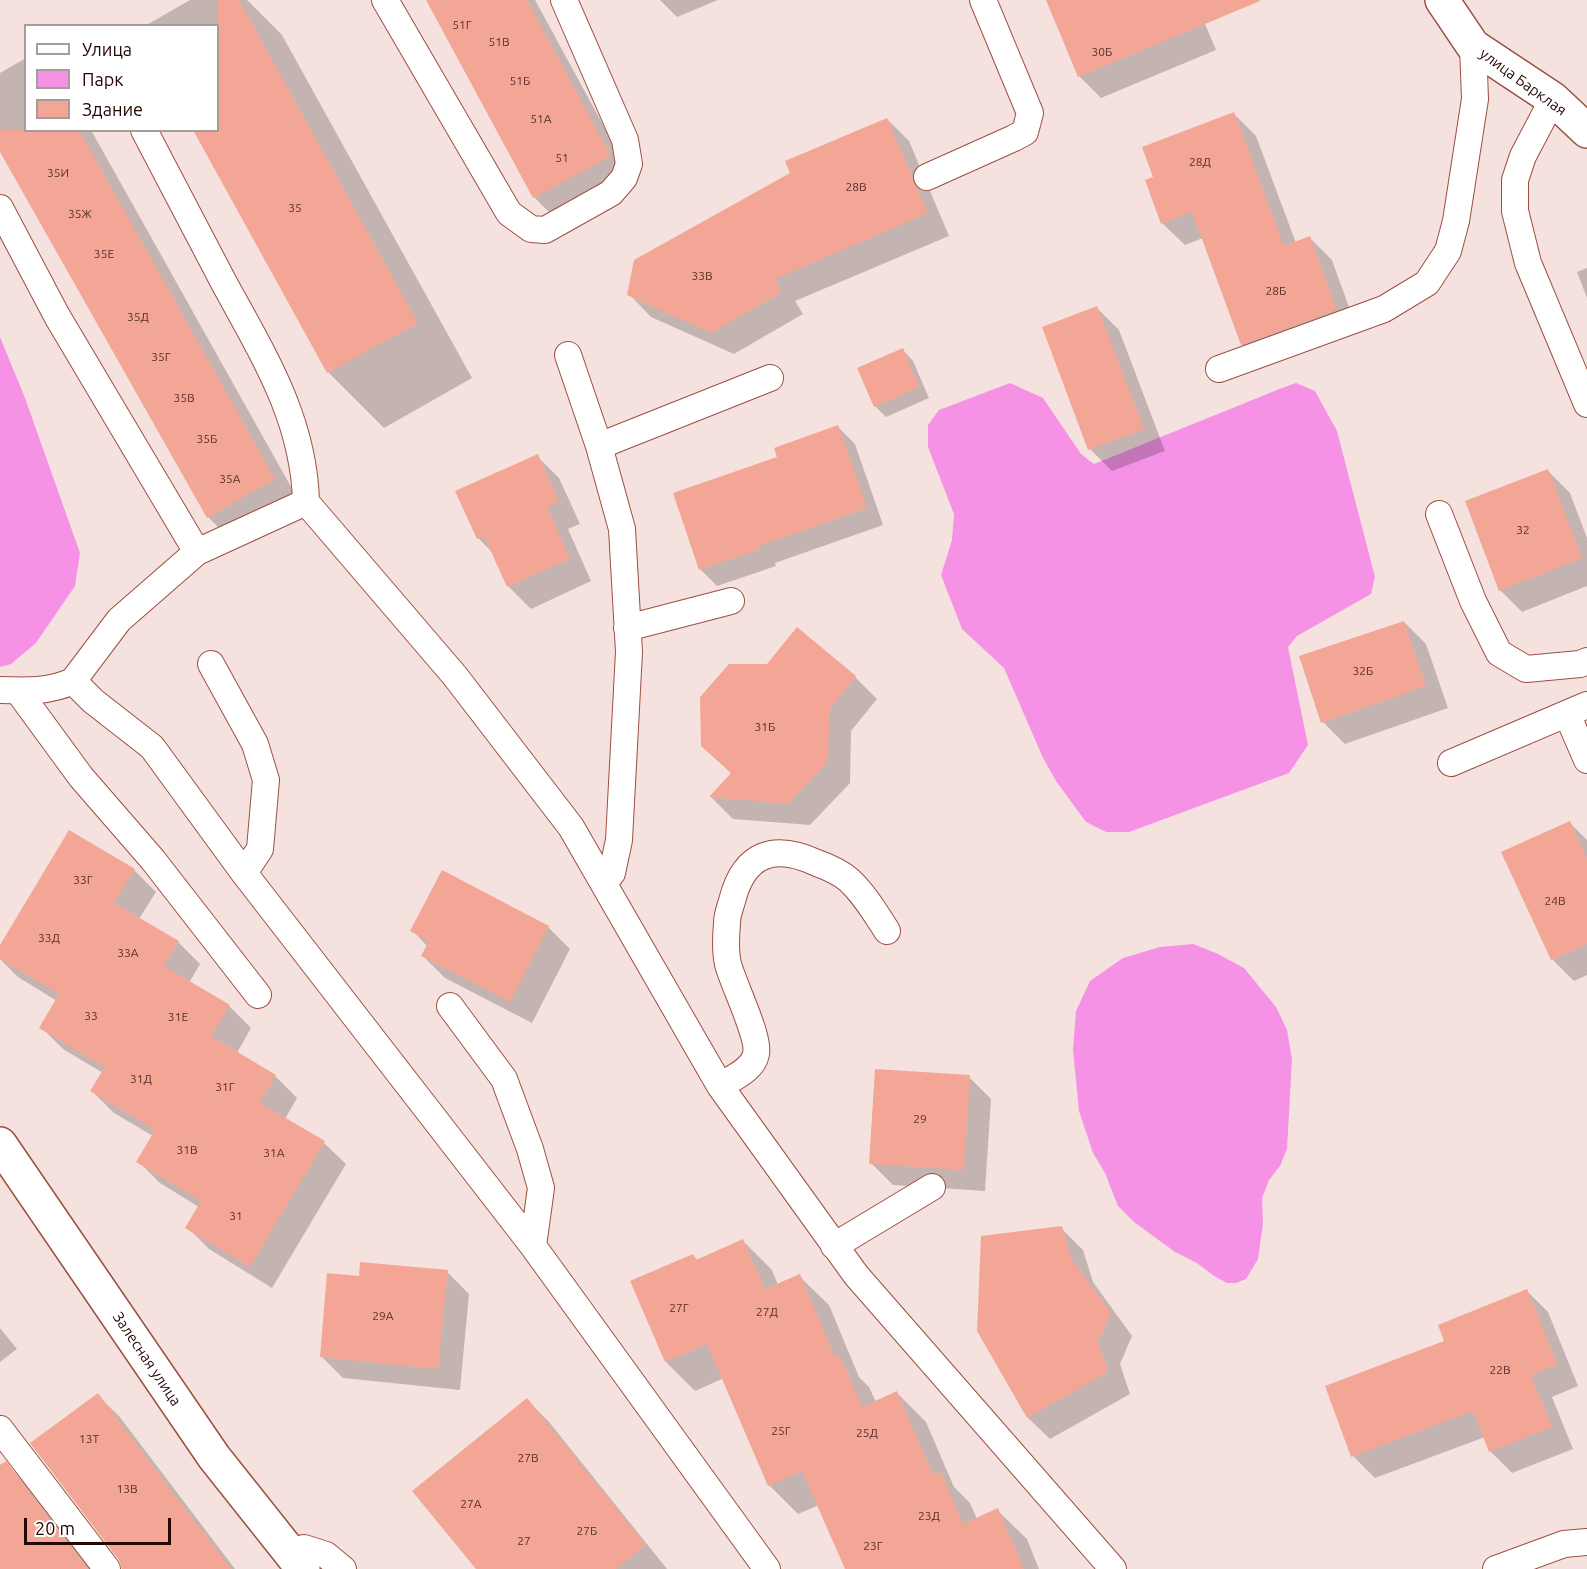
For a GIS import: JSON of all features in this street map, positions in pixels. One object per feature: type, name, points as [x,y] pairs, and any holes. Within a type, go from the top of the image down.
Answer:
[{"type":"street","name":"улица Барклая","points":[[1442,0],[1473,46],[1553,99],[1587,131]]},
{"type":"street","name":"Залесная улица","points":[[0,1144],[214,1457],[296,1561]]},
{"type":"lane","points":[[385,0],[509,213],[531,229],[545,230],[611,193],[624,178],[629,164],[625,140],[564,0]]},
{"type":"lane","points":[[927,177],[1025,132],[1030,113],[983,0]]},
{"type":"lane","points":[[1220,369],[1384,309],[1427,283],[1448,251],[1456,220],[1475,99],[1473,46]]},
{"type":"lane","points":[[1553,99],[1520,164],[1515,180],[1515,211],[1528,263],[1587,404]]},
{"type":"lane","points":[[145,132],[273,374],[301,448],[306,502],[455,676],[571,827],[720,1086],[834,1246],[856,1275],[1113,1569]]},
{"type":"lane","points":[[0,208],[57,316],[197,552]]},
{"type":"lane","points":[[568,355],[599,446],[621,529],[629,652],[619,840],[612,873],[604,884]]},
{"type":"lane","points":[[599,446],[770,378]]},
{"type":"lane","points":[[9,691],[36,692],[60,687],[73,681],[119,620],[197,552],[306,502]]},
{"type":"lane","points":[[1439,514],[1473,601],[1499,653],[1526,669],[1580,664],[1587,661]]},
{"type":"lane","points":[[627,628],[731,601]]},
{"type":"lane","points":[[211,664],[255,744],[266,780],[260,849],[244,873]]},
{"type":"lane","points":[[73,681],[93,701],[152,747],[244,873],[533,1246],[767,1569]]},
{"type":"lane","points":[[9,691],[153,860],[258,995]]},
{"type":"lane","points":[[1451,763],[1577,710],[1587,760]]},
{"type":"lane","points":[[720,1086],[752,1065],[757,1053],[744,1006],[727,962],[727,921],[735,890],[744,870],[761,856],[779,852],[794,853],[808,858],[848,879],[866,900],[887,931]]},
{"type":"lane","points":[[450,1006],[504,1079],[530,1149],[541,1188],[533,1246]]},
{"type":"lane","points":[[834,1246],[932,1186]]},
{"type":"lane","points":[[0,1429],[107,1569]]},
{"type":"lane","points":[[1496,1569],[1564,1544],[1587,1542]]},
{"type":"lane","points":[[296,1561],[304,1548],[326,1555],[343,1569]]},
{"type":"green space","points":[[0,337],[25,398],[80,553],[75,586],[36,643],[11,664],[0,667]]},
{"type":"green space","points":[[1010,383],[1043,398],[1081,454],[1094,464],[1296,383],[1315,391],[1337,431],[1375,577],[1371,594],[1297,636],[1288,647],[1308,745],[1289,773],[1129,832],[1106,832],[1086,822],[1056,781],[1043,758],[1004,668],[962,629],[941,575],[952,540],[954,514],[928,447],[928,425],[939,410]]},
{"type":"green space","points":[[1193,944],[1244,968],[1276,1007],[1287,1030],[1292,1059],[1287,1149],[1280,1166],[1269,1180],[1262,1198],[1263,1223],[1258,1259],[1246,1279],[1236,1283],[1227,1283],[1197,1263],[1175,1252],[1134,1222],[1118,1206],[1105,1173],[1093,1153],[1079,1111],[1073,1050],[1076,1011],[1090,981],[1123,958],[1160,947]]},
{"type":"building","points":[[218,0],[239,0],[418,323],[327,373],[194,132],[219,132]]},
{"type":"building","points":[[426,0],[527,0],[611,156],[533,198]]},
{"type":"building","points":[[1046,0],[1260,0],[1260,1],[1078,77]]},
{"type":"building","points":[[1234,112],[1284,246],[1310,236],[1337,310],[1241,345],[1192,212],[1161,224],[1145,180],[1153,177],[1142,147]]},
{"type":"building","points":[[887,118],[928,213],[775,279],[782,292],[711,333],[627,295],[634,260],[790,173],[785,161]]},
{"type":"building","points":[[0,130],[80,132],[275,479],[207,518],[0,152]]},
{"type":"building","points":[[1097,306],[1144,429],[1088,450],[1042,327]]},
{"type":"building","points":[[903,348],[919,387],[874,407],[857,368]]},
{"type":"building","points":[[838,425],[867,508],[699,570],[673,493],[777,457],[774,448]]},
{"type":"building","points":[[538,454],[559,502],[547,507],[570,559],[507,587],[484,536],[477,539],[455,491]]},
{"type":"building","points":[[1548,469],[1582,558],[1499,591],[1465,501]]},
{"type":"building","points":[[1404,621],[1426,686],[1321,723],[1299,656]]},
{"type":"building","points":[[797,627],[856,676],[830,709],[828,761],[788,804],[709,797],[731,773],[701,746],[700,697],[729,664],[767,664]]},
{"type":"building","points":[[1570,821],[1587,859],[1587,944],[1551,960],[1501,852]]},
{"type":"building","points":[[69,830],[135,869],[114,903],[179,941],[164,966],[230,1005],[211,1036],[276,1075],[260,1103],[325,1141],[250,1267],[185,1228],[201,1201],[136,1162],[155,1130],[90,1091],[105,1067],[39,1028],[59,994],[0,959],[0,945]]},
{"type":"building","points":[[442,870],[549,926],[510,1002],[421,956],[429,941],[410,931]]},
{"type":"building","points":[[875,1069],[970,1075],[964,1170],[869,1164]]},
{"type":"building","points":[[1062,1226],[1071,1258],[1111,1313],[1098,1342],[1108,1372],[1027,1418],[977,1331],[981,1236]]},
{"type":"building","points":[[743,1239],[765,1289],[800,1274],[835,1358],[840,1356],[862,1407],[897,1391],[933,1475],[941,1472],[963,1524],[998,1508],[1024,1569],[845,1569],[802,1471],[768,1486],[707,1344],[665,1362],[630,1281],[693,1254],[696,1260]]},
{"type":"building","points":[[360,1262],[448,1270],[438,1369],[320,1357],[327,1273],[359,1276]]},
{"type":"building","points":[[1527,1289],[1557,1364],[1531,1375],[1552,1427],[1489,1452],[1473,1411],[1351,1457],[1325,1386],[1444,1341],[1438,1325]]},
{"type":"building","points":[[98,1393],[231,1569],[122,1569],[119,1560],[30,1443]]},
{"type":"building","points":[[527,1398],[646,1545],[616,1569],[476,1569],[412,1491]]},
{"type":"building","points":[[6,1461],[88,1569],[0,1569],[0,1465]]}]
